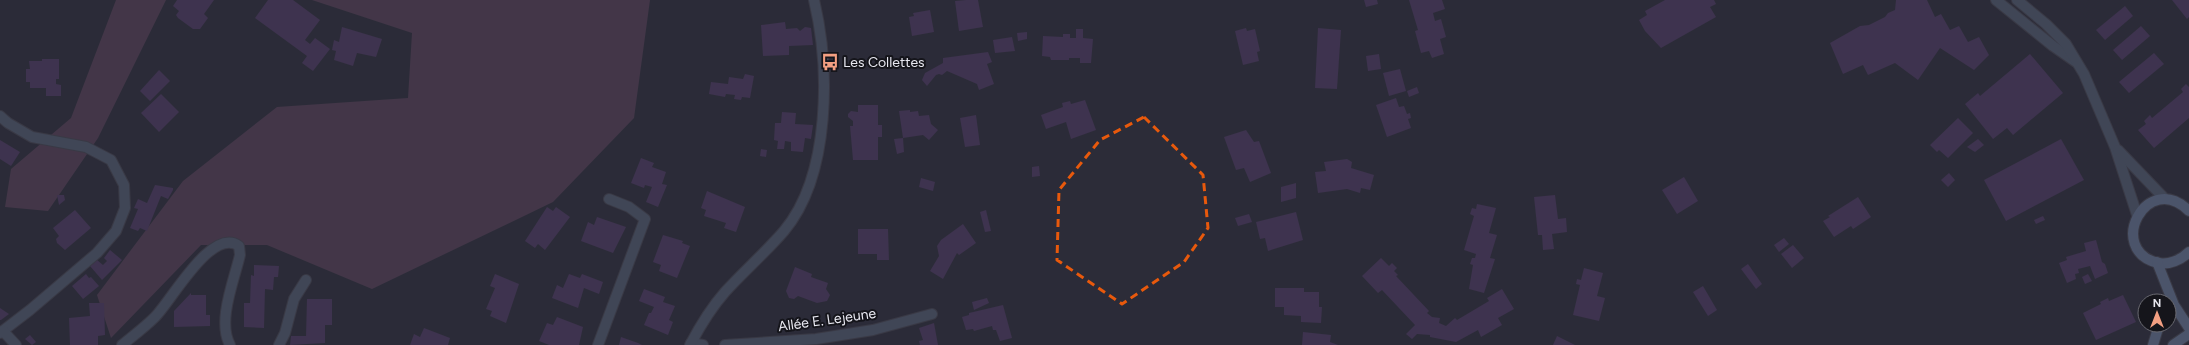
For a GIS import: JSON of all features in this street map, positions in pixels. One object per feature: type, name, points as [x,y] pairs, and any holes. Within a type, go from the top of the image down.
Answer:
[{"type":"street","points":[[703,345],[691,344],[708,314],[724,293],[784,230],[800,208],[809,183],[818,150],[823,117],[823,62],[818,18],[814,0]]},
{"type":"street","points":[[1996,0],[2053,46],[2076,62]]},
{"type":"street","points":[[2017,0],[2062,39],[2091,87],[2115,147],[2137,215],[2133,231],[2134,241],[2143,255],[2157,262],[2175,262],[2189,252]]},
{"type":"street","points":[[0,116],[8,124],[32,137],[86,147],[111,160],[124,184],[125,208],[116,231],[97,253],[2,332],[16,345]]},
{"type":"street","points":[[2115,147],[2165,199],[2187,206]]},
{"type":"street","points":[[598,345],[645,219],[629,207],[609,199]]},
{"type":"street","points":[[2137,215],[2152,202],[2165,199]]},
{"type":"street","points":[[122,345],[155,317],[207,251],[224,242],[233,242],[239,246],[240,255],[225,319],[226,337],[230,345]]},
{"type":"street","points":[[2157,262],[2174,305],[2189,328]]},
{"type":"street","points":[[279,345],[285,333],[294,299],[306,280]]},
{"type":"street","points":[[2164,282],[2164,293]]},
{"type":"street","name":"Allée E. Lejeune","points":[[725,345],[816,339],[873,330],[932,314]]},
{"type":"street","points":[[2153,345],[2157,333]]},
{"type":"street","points":[[2173,345],[2189,334]]},
{"type":"highlighted area","points":[[1144,117],[1203,175],[1208,228],[1184,262],[1122,304],[1057,260],[1059,190],[1100,140]]},
{"type":"shaded area","points":[[116,0],[166,0],[98,138],[48,211],[5,207],[11,169],[71,118]]},
{"type":"shaded area","points":[[312,0],[650,0],[634,118],[553,202],[372,289],[267,245],[201,245],[111,338],[97,295],[183,181],[277,107],[408,98],[412,33]]},
{"type":"building","points":[[177,0],[214,0],[204,14],[208,18],[200,29],[193,29],[178,18],[176,15],[179,11],[173,6]]},
{"type":"building","points":[[268,0],[293,0],[320,20],[305,40],[310,44],[315,38],[330,49],[313,71],[302,63],[307,56],[255,18]]},
{"type":"building","points":[[978,0],[983,27],[959,31],[955,1]]},
{"type":"building","points":[[1364,0],[1377,0],[1378,4],[1366,7]]},
{"type":"building","points":[[1409,0],[1442,0],[1445,9],[1433,13],[1435,21],[1441,19],[1446,37],[1440,39],[1444,54],[1432,58],[1429,51],[1421,53],[1415,31],[1418,30]]},
{"type":"building","points":[[1665,0],[1714,0],[1716,4],[1710,7],[1716,17],[1661,48],[1645,31],[1639,20],[1647,15],[1645,11]]},
{"type":"building","points":[[1896,0],[1927,0],[1935,17],[1941,14],[1950,30],[1959,26],[1968,42],[1979,37],[1989,55],[1974,70],[1940,48],[1918,80],[1895,63],[1868,75],[1863,65],[1843,74],[1830,43],[1860,26],[1869,25],[1885,17],[1888,13],[1895,10]]},
{"type":"building","points":[[2172,0],[2189,0],[2189,17],[2187,19]]},
{"type":"building","points":[[2125,6],[2133,16],[2105,40],[2096,30]]},
{"type":"building","points":[[930,10],[934,32],[912,36],[909,17],[914,16],[913,13]]},
{"type":"building","points":[[785,22],[786,29],[797,28],[800,31],[805,27],[811,28],[813,45],[789,46],[789,55],[763,56],[761,25]]},
{"type":"building","points":[[2141,26],[2150,36],[2122,60],[2113,50]]},
{"type":"building","points":[[342,27],[382,39],[376,57],[357,53],[353,66],[334,60],[336,51],[332,50],[334,40],[339,42]]},
{"type":"building","points":[[1246,28],[1247,31],[1255,29],[1260,51],[1257,52],[1259,61],[1243,65],[1235,31]]},
{"type":"building","points":[[1318,28],[1341,30],[1337,89],[1315,88]]},
{"type":"building","points":[[1076,29],[1083,29],[1083,38],[1093,39],[1091,63],[1080,63],[1080,58],[1069,58],[1069,60],[1051,60],[1050,57],[1042,56],[1043,36],[1063,37],[1063,34],[1070,34],[1070,38],[1076,38]]},
{"type":"building","points":[[1027,32],[1027,39],[1018,41],[1017,33]]},
{"type":"building","points":[[1012,37],[1015,51],[995,53],[993,40]]},
{"type":"building","points":[[988,52],[992,62],[987,64],[994,84],[979,90],[977,84],[947,71],[942,75],[936,75],[927,86],[922,80],[925,73],[943,63],[943,58]]},
{"type":"building","points":[[2154,53],[2164,64],[2129,93],[2119,82]]},
{"type":"building","points":[[1379,54],[1381,69],[1368,71],[1366,56]]},
{"type":"building","points":[[2030,54],[2063,93],[2013,135],[2007,128],[1993,139],[1965,104],[1978,93],[1980,96]]},
{"type":"building","points":[[42,59],[59,59],[59,79],[56,79],[56,84],[61,85],[61,96],[46,96],[46,88],[30,88],[30,82],[26,82],[26,69],[30,69],[29,61],[42,61]]},
{"type":"building","points":[[1400,69],[1406,91],[1389,96],[1383,73]]},
{"type":"building","points":[[159,70],[170,81],[150,101],[140,91]]},
{"type":"building","points":[[745,74],[754,76],[750,98],[742,97],[741,100],[734,99],[735,95],[726,94],[725,97],[709,94],[711,82],[728,84],[729,77],[743,79]]},
{"type":"building","points":[[2186,84],[2189,87],[2189,118],[2154,148],[2138,130],[2146,124],[2144,121],[2150,115],[2152,118],[2183,92],[2181,89]]},
{"type":"building","points":[[1417,87],[1419,93],[1409,97],[1407,91]]},
{"type":"building","points":[[161,94],[179,112],[159,132],[141,113]]},
{"type":"building","points":[[1396,98],[1399,107],[1404,106],[1407,114],[1410,113],[1411,118],[1408,119],[1411,128],[1387,137],[1376,105]]},
{"type":"building","points":[[1085,100],[1096,130],[1071,139],[1066,122],[1046,129],[1041,115],[1063,107],[1062,103],[1070,101],[1071,104]]},
{"type":"building","points":[[858,105],[878,105],[878,125],[882,125],[882,137],[878,137],[878,160],[853,160],[850,126],[853,126],[853,121],[848,117],[848,114],[851,111],[858,112]]},
{"type":"building","points":[[899,111],[918,111],[919,116],[929,115],[931,124],[938,130],[929,140],[923,135],[903,138]]},
{"type":"building","points":[[782,112],[796,113],[795,124],[813,125],[811,139],[805,138],[803,152],[791,151],[791,142],[785,141],[784,149],[777,149],[778,141],[774,140],[775,123],[781,123]]},
{"type":"building","points":[[976,115],[980,145],[965,147],[960,118]]},
{"type":"building","points":[[1958,118],[1973,133],[1948,158],[1939,150],[1937,152],[1930,145]]},
{"type":"building","points":[[1246,130],[1254,142],[1259,141],[1271,173],[1250,182],[1244,168],[1236,170],[1224,137]]},
{"type":"building","points":[[903,138],[904,152],[897,154],[894,139]]},
{"type":"building","points":[[1978,139],[1984,145],[1975,152],[1967,147]]},
{"type":"building","points":[[2061,139],[2084,180],[2006,221],[1984,180]]},
{"type":"building","points":[[0,140],[20,152],[11,166],[0,159]]},
{"type":"building","points":[[761,149],[767,150],[766,157],[760,156]]},
{"type":"building","points":[[641,158],[654,163],[652,167],[666,172],[662,184],[667,185],[658,207],[646,202],[652,187],[645,185],[644,188],[631,183]]},
{"type":"building","points":[[1347,159],[1352,162],[1351,168],[1374,175],[1370,190],[1361,188],[1360,193],[1347,189],[1318,193],[1315,172],[1326,171],[1324,162]]},
{"type":"building","points":[[1039,166],[1040,176],[1032,177],[1032,167]]},
{"type":"building","points":[[1949,173],[1955,180],[1948,187],[1941,180]]},
{"type":"building","points":[[1684,177],[1698,201],[1677,214],[1662,190]]},
{"type":"building","points":[[921,178],[935,182],[933,191],[919,187]]},
{"type":"building","points":[[1296,183],[1296,198],[1281,202],[1281,187]]},
{"type":"building","points":[[155,185],[173,188],[173,190],[168,199],[161,196],[147,231],[140,228],[138,231],[130,228],[138,209],[134,208],[138,199],[147,203]]},
{"type":"building","points":[[707,191],[745,207],[736,232],[724,228],[726,223],[704,216],[706,210],[701,208]]},
{"type":"building","points":[[57,195],[64,195],[65,200],[59,205]]},
{"type":"building","points":[[1555,195],[1558,219],[1566,218],[1567,232],[1552,234],[1554,249],[1543,250],[1542,235],[1538,235],[1534,197]]},
{"type":"building","points":[[1858,197],[1871,217],[1853,229],[1851,226],[1834,237],[1823,221],[1830,217],[1828,216]]},
{"type":"building","points":[[1477,204],[1496,208],[1489,233],[1497,235],[1490,258],[1495,259],[1484,293],[1469,289],[1473,265],[1470,264],[1472,258],[1475,258],[1476,254],[1464,250],[1474,216],[1470,214],[1472,208],[1476,209]]},
{"type":"building","points":[[547,207],[553,211],[556,207],[570,217],[545,250],[538,244],[535,248],[525,241]]},
{"type":"building","points":[[75,210],[91,228],[65,250],[57,243],[56,239],[59,236],[53,228]]},
{"type":"building","points":[[986,210],[991,231],[985,232],[980,212]]},
{"type":"building","points":[[1296,212],[1303,240],[1268,251],[1265,238],[1260,239],[1256,222]]},
{"type":"building","points":[[1249,214],[1252,222],[1238,226],[1235,218]]},
{"type":"building","points":[[2043,216],[2045,220],[2036,224],[2034,220]]},
{"type":"building","points":[[597,217],[626,227],[613,253],[581,241],[588,222],[594,225]]},
{"type":"building","points":[[963,224],[976,243],[959,255],[957,253],[943,279],[930,271],[939,256],[937,246],[941,240]]},
{"type":"building","points":[[858,229],[888,229],[889,260],[877,260],[877,254],[858,254]]},
{"type":"building","points":[[663,235],[683,241],[682,243],[690,246],[677,278],[659,271],[661,265],[653,262]]},
{"type":"building","points":[[1784,238],[1789,244],[1779,252],[1774,245]]},
{"type":"building","points":[[2096,240],[2102,262],[2105,264],[2108,273],[2095,279],[2090,266],[2078,269],[2079,273],[2075,274],[2076,279],[2067,283],[2059,263],[2067,260],[2066,257],[2086,251],[2084,243]]},
{"type":"building","points":[[1793,245],[1804,258],[1792,268],[1781,254]]},
{"type":"building","points":[[110,250],[122,260],[102,280],[90,266],[97,260],[103,265],[107,261],[104,258]]},
{"type":"building","points":[[1381,258],[1389,266],[1392,263],[1397,268],[1394,271],[1398,275],[1396,276],[1429,311],[1427,313],[1432,317],[1440,318],[1439,323],[1446,326],[1455,318],[1457,320],[1489,301],[1487,298],[1502,289],[1514,309],[1498,318],[1502,325],[1481,337],[1478,330],[1456,342],[1430,337],[1430,335],[1417,334],[1412,339],[1406,334],[1415,325],[1382,290],[1378,293],[1362,276]]},
{"type":"building","points":[[1748,264],[1762,284],[1756,289],[1741,269]]},
{"type":"building","points":[[254,265],[279,266],[278,277],[274,277],[273,290],[265,289],[264,328],[244,327],[244,303],[250,303],[251,275],[254,276]]},
{"type":"building","points":[[795,267],[812,274],[811,277],[828,283],[826,289],[830,295],[827,301],[817,303],[798,296],[794,299],[789,298],[786,291]]},
{"type":"building","points":[[1584,268],[1603,273],[1597,296],[1605,298],[1599,321],[1573,315],[1580,285],[1576,284],[1577,279],[1581,280]]},
{"type":"building","points":[[86,274],[99,286],[83,299],[72,286]]},
{"type":"building","points":[[495,274],[519,284],[506,323],[490,316],[492,311],[486,309],[495,288],[490,286]]},
{"type":"building","points":[[569,274],[580,278],[582,274],[603,282],[599,294],[584,288],[578,308],[552,298],[557,285],[563,288]]},
{"type":"building","points":[[2088,274],[2092,281],[2085,284],[2082,277]]},
{"type":"building","points":[[1703,286],[1717,310],[1708,316],[1693,292]]},
{"type":"building","points":[[1275,288],[1304,288],[1304,292],[1319,292],[1319,307],[1322,307],[1321,323],[1301,322],[1301,316],[1284,315],[1284,307],[1275,307]]},
{"type":"building","points":[[644,289],[665,297],[663,302],[675,306],[669,320],[673,322],[668,335],[644,325],[649,313],[651,313],[654,307],[639,301]]},
{"type":"building","points":[[191,293],[191,295],[206,295],[206,315],[210,315],[210,326],[174,327],[174,311]]},
{"type":"building","points":[[2123,295],[2136,322],[2096,340],[2083,313],[2101,304],[2100,302],[2108,298],[2109,301]]},
{"type":"building","points":[[987,298],[989,303],[974,310],[972,302]]},
{"type":"building","points":[[307,299],[332,299],[332,325],[325,325],[325,343],[290,345],[291,336],[306,336]]},
{"type":"building","points":[[89,303],[104,303],[105,335],[98,336],[98,345],[70,345],[69,318],[90,316]]},
{"type":"building","points":[[1003,305],[1012,338],[1000,341],[996,330],[993,330],[992,326],[974,331],[973,329],[966,330],[962,317],[969,315],[969,313]]},
{"type":"building","points":[[0,308],[9,314],[1,320],[0,320]]},
{"type":"building","points":[[557,317],[583,327],[579,345],[549,345],[539,341],[547,323],[553,325]]},
{"type":"building","points":[[934,323],[938,345],[920,345],[919,341],[923,340],[919,328]]},
{"type":"building","points":[[424,328],[450,338],[448,345],[410,345],[414,334],[420,337]]},
{"type":"building","points":[[1303,332],[1331,335],[1330,342],[1338,345],[1302,345]]},
{"type":"building","points":[[30,335],[36,342],[32,345],[25,339]]},
{"type":"building","points":[[1557,336],[1575,345],[1553,345]]},
{"type":"building","points":[[621,337],[638,343],[642,345],[619,345]]},
{"type":"place","name":"Les Collettes","points":[[830,62]]}]
